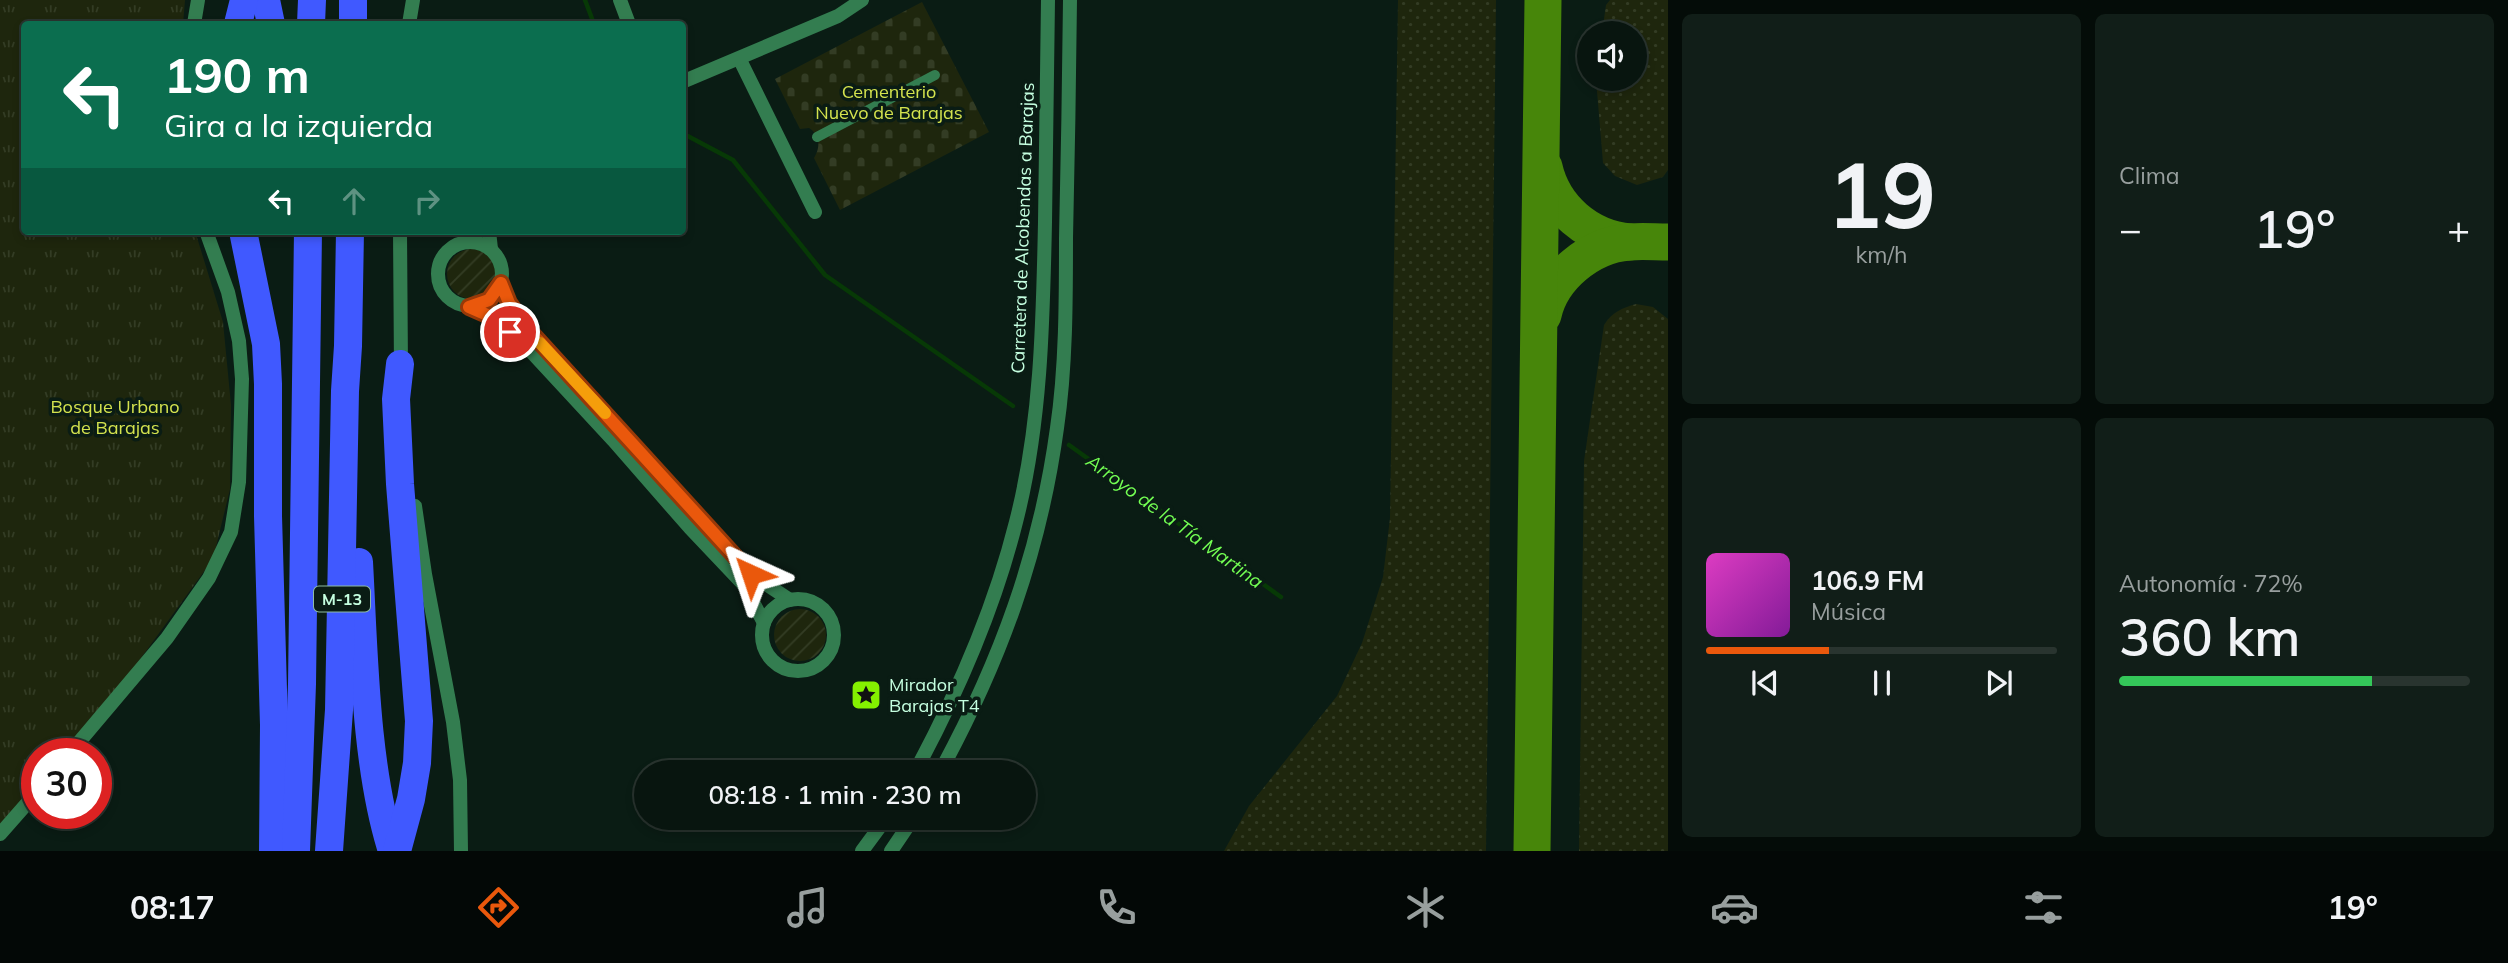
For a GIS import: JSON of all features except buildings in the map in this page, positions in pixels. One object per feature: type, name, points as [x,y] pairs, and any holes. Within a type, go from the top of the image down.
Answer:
[{"type":"highway","points":[[239,21],[244,0]]},
{"type":"highway","points":[[266,0],[270,21]]},
{"type":"highway","points":[[311,21],[312,0]]},
{"type":"highway","points":[[353,0],[353,21]]},
{"type":"highway","points":[[244,235],[264,332],[268,384],[268,529],[274,725],[273,851]]},
{"type":"highway","points":[[292,235],[294,407],[304,455]]},
{"type":"highway","name":"M-13","points":[[296,851],[302,684],[308,235]]},
{"type":"highway","name":"M-13","points":[[329,851],[340,710],[350,235]]},
{"type":"highway","points":[[348,346],[355,392],[357,516],[371,738],[379,794],[393,849]]},
{"type":"highway","points":[[393,849],[411,799],[417,763],[419,721],[417,674],[406,575],[396,399],[400,363]]},
{"type":"street","points":[[194,21],[198,0]]},
{"type":"street","points":[[410,21],[413,0]]},
{"type":"street","points":[[620,0],[628,21]]},
{"type":"street","points":[[686,80],[740,60],[838,16],[862,0]]},
{"type":"street","name":"Carretera de Alcobendas a Barajas","points":[[921,760],[949,709],[988,616],[1016,521],[1035,420],[1044,306],[1048,0]]},
{"type":"street","points":[[947,760],[971,717],[1010,624],[1039,527],[1058,427],[1066,304],[1070,0]]},
{"type":"street","points":[[740,60],[815,212]]},
{"type":"street","points":[[817,137],[935,75]]},
{"type":"street","points":[[83,738],[167,638],[209,579],[231,532],[239,482],[241,366],[239,341],[228,292],[207,235]]},
{"type":"street","points":[[400,235],[400,363],[410,475],[425,574],[453,722],[460,780],[461,851]]},
{"type":"street","points":[[461,235],[440,261],[438,271],[442,291],[457,304],[494,318],[526,346],[744,585],[764,623]]},
{"type":"street","points":[[489,235],[491,249],[501,264],[501,283],[509,303],[526,327],[751,574],[790,600]]},
{"type":"street","points":[[454,246],[475,242],[491,249]]},
{"type":"street","points":[[469,307],[489,300],[501,283]]},
{"type":"street","points":[[802,599],[813,602],[830,618],[834,641],[822,662],[801,671],[789,670],[778,665],[764,646],[764,623],[779,605],[802,599]]},
{"type":"street","points":[[0,834],[21,810]]},
{"type":"street","points":[[862,851],[877,830]]},
{"type":"street","points":[[891,851],[905,830]]},
{"type":"green space","name":"Bosque Urbano de Barajas","points":[[0,0],[185,0],[183,21],[21,21],[21,235],[196,235],[223,322],[231,405],[230,489],[213,559],[80,738],[21,738],[21,810],[0,834]]},
{"type":"green space","points":[[1398,0],[1496,0],[1486,851],[1224,851],[1249,806],[1337,696],[1362,643],[1383,577],[1390,518]]},
{"type":"green space","points":[[1610,0],[1668,0],[1668,170],[1663,177],[1637,185],[1615,176],[1603,163],[1597,91],[1647,91],[1647,21],[1604,21],[1606,5]]},
{"type":"green space","name":"Cementerio Nuevo de Barajas","points":[[922,2],[989,132],[840,210],[814,158],[818,146],[817,138],[809,128],[800,129],[775,79]]},
{"type":"green space","points":[[472,249],[489,257],[497,274],[489,291],[472,299],[455,291],[447,274],[455,257]]},
{"type":"green space","points":[[1636,304],[1653,307],[1668,319],[1668,851],[1579,851],[1584,461],[1604,325],[1618,311]]},
{"type":"green space","points":[[800,609],[819,616],[826,635],[819,654],[800,661],[781,654],[774,635],[781,616]]},
{"type":"waterway","name":"Arroyo de la Tía Martina","points":[[585,0],[593,21]]},
{"type":"waterway","name":"Arroyo de la Tía Martina","points":[[686,135],[733,160],[825,275],[1013,406]]},
{"type":"waterway","name":"Arroyo de la Tía Martina","points":[[1069,445],[1281,597]]},
{"type":"taxiway","points":[[1532,851],[1543,0]]},
{"type":"taxiway","points":[[1544,167],[1555,195],[1575,218],[1600,234],[1630,242]]},
{"type":"taxiway","points":[[1543,315],[1554,288],[1574,265],[1587,256],[1614,244],[1668,242]]},
{"type":"slow traffic","points":[[540,343],[605,413]]},
{"type":"place","name":"Mirador Barajas T4","points":[[866,695]]},
{"type":"route","points":[[510,332],[494,318],[469,307],[489,300],[501,283],[509,303],[526,327],[751,574]]}]
